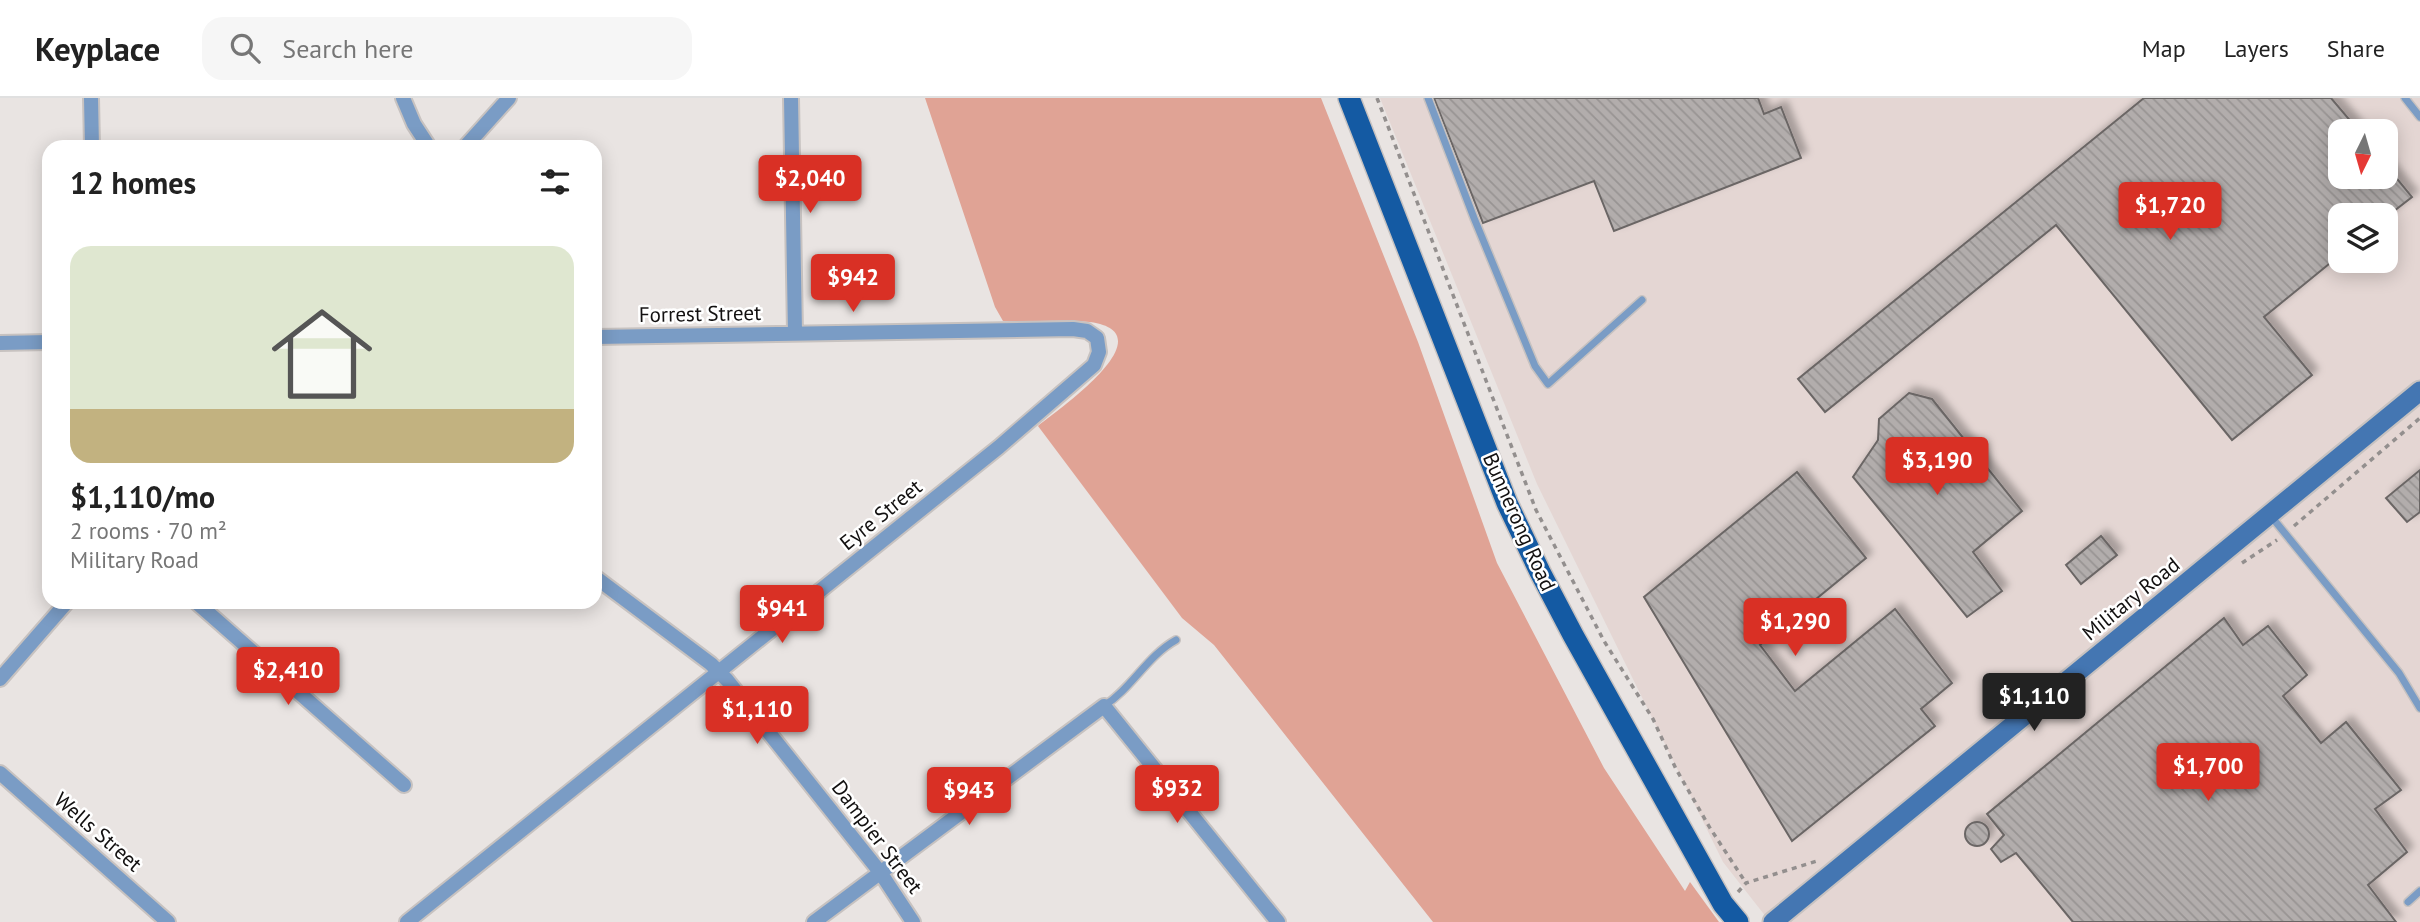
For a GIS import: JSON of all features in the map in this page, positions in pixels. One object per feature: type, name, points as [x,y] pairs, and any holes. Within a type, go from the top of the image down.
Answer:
[{"type":"main road","name":"Bunnerong Road","points":[[1349,98],[1507,503],[1540,572],[1675,820],[1723,904],[1738,922]]},
{"type":"street","points":[[91,98],[92,140]]},
{"type":"street","points":[[403,98],[424,140]]},
{"type":"street","points":[[471,140],[509,98]]},
{"type":"street","points":[[791,98],[795,333]]},
{"type":"street","name":"Forrest Street","points":[[602,337],[1073,329],[1087,331],[1097,338]]},
{"type":"street","name":"Eyre Street","points":[[407,922],[999,447],[1094,365],[1099,352],[1097,338]]},
{"type":"street","points":[[0,343],[42,342]]},
{"type":"street","name":"Military Road","points":[[1773,922],[2420,391]]},
{"type":"street","name":"Dampier Street","points":[[602,582],[711,664],[880,872],[913,922]]},
{"type":"street","points":[[0,679],[61,609]]},
{"type":"street","points":[[204,609],[404,785]]},
{"type":"street","points":[[814,922],[1104,705],[1278,922]]},
{"type":"street","name":"Wells Street","points":[[0,773],[168,922]]},
{"type":"lane","points":[[1428,98],[1535,366],[1548,384],[1642,300]]},
{"type":"lane","points":[[2405,98],[2420,117]]},
{"type":"lane","points":[[2270,514],[2399,673],[2420,708]]},
{"type":"lane","points":[[1104,705],[1114,699],[1161,648],[1176,640]]},
{"type":"lane","points":[[2408,902],[2420,891]]},
{"type":"path","points":[[1377,98],[1536,510],[1604,641],[1653,719],[1676,769],[1746,883]]},
{"type":"shaded area","points":[[925,98],[1321,98],[1418,342],[1497,563],[1604,768],[1685,891],[1690,882],[1719,922],[1433,922],[1214,645],[1182,618],[1038,426],[1066,405],[1101,372],[1114,356],[1118,341],[1111,329],[1090,322],[1003,321],[995,307]]},
{"type":"shaded area","points":[[1380,98],[2420,98],[2420,922],[1770,922],[1723,862],[1537,484]]},
{"type":"building","points":[[1434,98],[1758,98],[1764,114],[1781,107],[1801,158],[1614,231],[1594,181],[1483,223]]},
{"type":"building","points":[[2144,98],[2331,98],[2349,119],[2328,119],[2328,189],[2398,189],[2398,180],[2412,197],[2398,208],[2398,203],[2328,203],[2328,265],[2264,317],[2312,375],[2232,440],[2056,225],[1825,412],[1798,379]]},
{"type":"building","points":[[1909,393],[1932,399],[2022,511],[1973,552],[2002,591],[1967,617],[1853,477],[1878,440],[1879,419]]},
{"type":"building","points":[[2420,470],[2420,512],[2407,522],[2386,498]]},
{"type":"building","points":[[1797,472],[1866,558],[1760,645],[1795,691],[1895,609],[1952,683],[1921,709],[1935,726],[1792,841],[1644,597]]},
{"type":"building","points":[[2101,536],[2117,555],[2081,584],[2066,565]]},
{"type":"building","points":[[2224,618],[2243,645],[2268,626],[2307,675],[2283,696],[2321,743],[2346,722],[2401,790],[2375,809],[2407,852],[2368,885],[2396,922],[2073,922],[2016,853],[2001,862],[1991,849],[2004,835],[1987,814]]},
{"type":"building","points":[[1977,822],[1985,826],[1989,834],[1985,842],[1977,846],[1969,842],[1965,834],[1969,826]]}]
